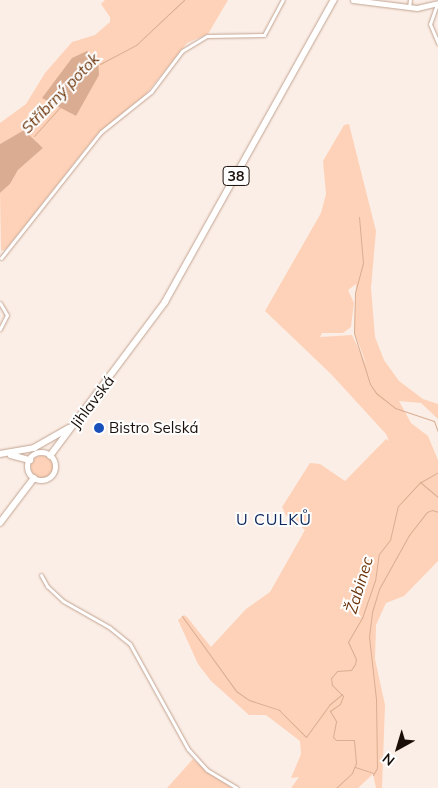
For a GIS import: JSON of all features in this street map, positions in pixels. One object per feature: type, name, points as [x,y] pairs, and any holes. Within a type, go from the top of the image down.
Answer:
[{"type":"main road","name":"Jihlavská","points":[[50,456],[132,348],[174,286],[334,0]]},
{"type":"main road","points":[[2,454],[42,445],[78,420]]},
{"type":"main road","points":[[40,453],[50,456],[56,464],[53,476],[45,481],[34,478],[28,470],[30,460],[40,453]]},
{"type":"main road","points":[[2,454],[30,460]]},
{"type":"main road","points":[[0,523],[34,478]]},
{"type":"street","points":[[1,258],[101,132],[146,98],[182,51],[207,36],[264,35],[284,0]]},
{"type":"street","points":[[353,0],[409,7],[438,4],[430,24],[438,42]]},
{"type":"street","points":[[409,7],[410,0]]},
{"type":"street","points":[[0,303],[6,315],[0,329]]},
{"type":"street","points":[[41,575],[63,601],[109,627],[130,644],[188,749],[207,770],[237,788]]},
{"type":"shaded area","points":[[105,0],[228,0],[208,34],[187,43],[146,94],[98,133],[6,249],[1,251],[0,193],[10,184],[18,170],[43,148],[24,130],[0,144],[0,123],[26,104],[45,73],[72,42],[95,35],[110,22],[110,17],[101,4]],"holes":[[[98,59],[76,116],[60,107]]]},
{"type":"shaded area","points":[[349,124],[376,231],[371,288],[375,337],[384,360],[399,381],[423,399],[438,404],[438,419],[421,403],[399,401],[411,423],[428,436],[438,460],[438,561],[404,596],[386,603],[376,625],[375,659],[385,705],[382,788],[376,788],[373,774],[358,788],[291,788],[299,777],[291,778],[301,754],[300,741],[266,715],[249,715],[211,681],[198,664],[178,620],[184,615],[187,617],[211,647],[246,609],[270,592],[305,530],[286,515],[282,507],[310,463],[320,464],[345,481],[386,439],[389,441],[386,434],[331,374],[265,311],[321,213],[326,194],[323,161],[344,125]],"holes":[[[356,284],[354,331],[367,366],[352,335],[320,337],[322,333],[343,333],[351,327],[354,303],[348,290]]]},
{"type":"shaded area","points":[[42,456],[50,459],[53,467],[50,475],[42,478],[34,475],[31,467],[34,459]]},
{"type":"shaded area","points":[[193,759],[210,774],[232,788],[167,788]]},
{"type":"water","points":[[87,51],[98,59],[99,75],[76,116],[42,98],[72,58]]},
{"type":"water","points":[[24,130],[43,148],[18,170],[10,184],[0,193],[0,144]]},
{"type":"waterway","name":"Stříbrný potok","points":[[100,64],[136,45],[184,0]]},
{"type":"waterway","name":"Stříbrný potok","points":[[34,136],[60,107]]},
{"type":"waterway","points":[[359,217],[363,263],[355,293],[354,333],[370,384],[376,393],[395,408],[434,421],[438,432]]},
{"type":"waterway","points":[[421,482],[438,472]]},
{"type":"waterway","name":"Žabinec","points":[[336,788],[352,773],[356,763],[354,740],[336,740],[333,737],[336,721],[330,711],[340,704],[343,696],[332,685],[331,678],[337,671],[351,670],[355,664],[356,659],[348,642],[362,618],[375,581],[379,554],[390,540],[398,506],[420,482],[438,497]]},
{"type":"waterway","points":[[373,775],[377,768],[376,699],[369,637],[372,612],[379,589],[409,535],[427,512],[432,510],[438,512]]},
{"type":"waterway","points":[[182,616],[236,691],[249,700],[279,710],[306,737],[329,705],[342,694]]},
{"type":"waterway","points":[[355,767],[373,773]]},
{"type":"place","name":"Bistro Selská","points":[[99,428]]},
{"type":"district","name":"U CULKŮ","points":[[274,519]]}]
